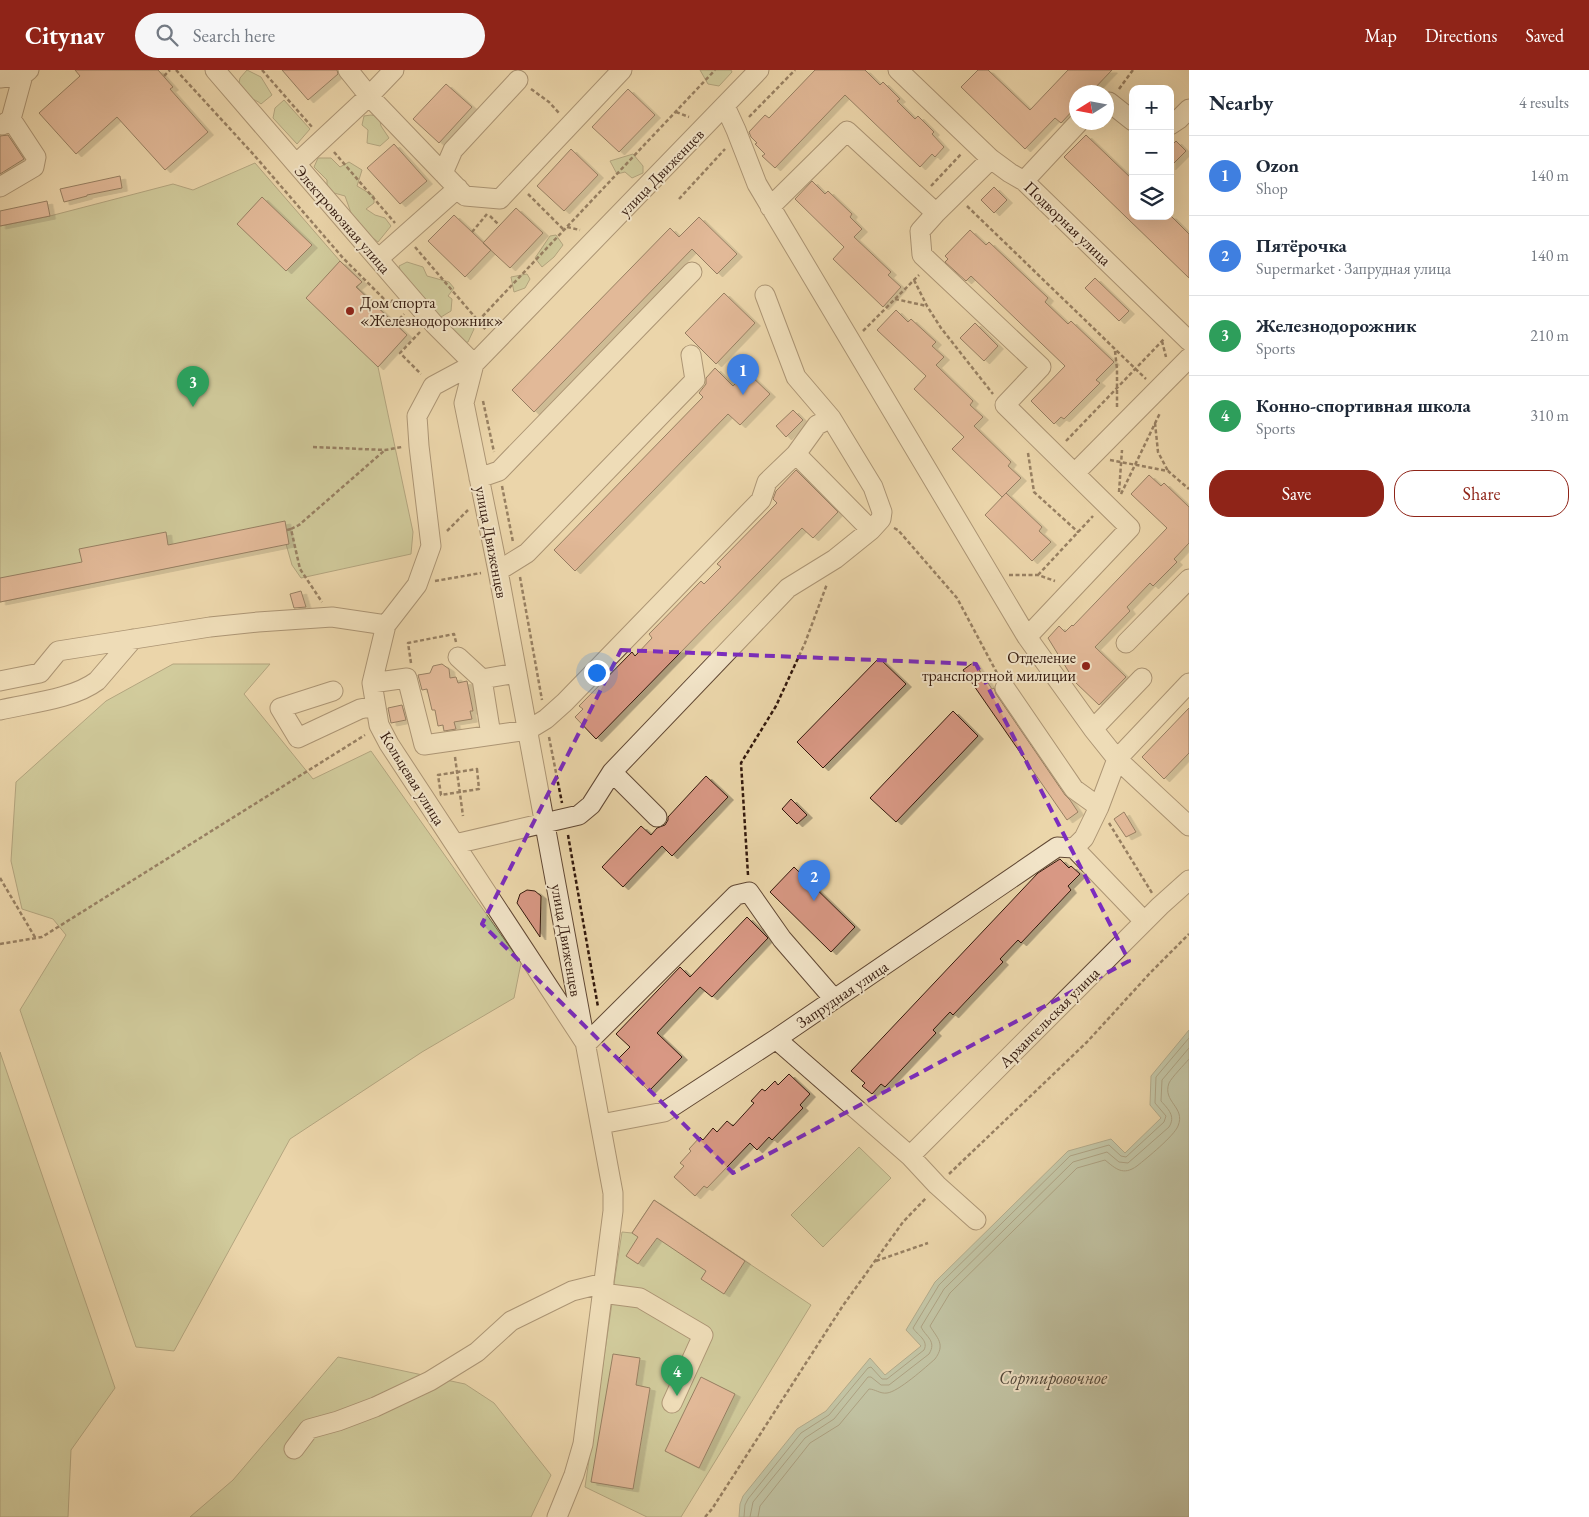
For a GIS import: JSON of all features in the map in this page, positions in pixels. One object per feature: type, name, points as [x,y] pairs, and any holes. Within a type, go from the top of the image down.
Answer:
[{"type":"street","name":"Электровозная улица","points":[[215,70],[434,324],[474,364]]},
{"type":"street","points":[[348,70],[369,96],[465,196],[500,199],[622,70]]},
{"type":"street","points":[[296,164],[394,70]]},
{"type":"street","name":"улица Движенцев","points":[[557,1517],[574,1475],[583,1444],[613,1211],[613,1193],[528,730],[464,403],[474,364],[759,70]]},
{"type":"street","name":"Подворная улица","points":[[898,70],[992,158],[1010,173],[1024,181],[1189,341]]},
{"type":"street","points":[[0,78],[25,72]]},
{"type":"street","points":[[0,187],[34,167],[36,157],[5,122],[25,72]]},
{"type":"street","points":[[443,173],[453,150],[518,80]]},
{"type":"street","points":[[724,106],[736,130],[757,184],[770,207],[1027,637],[1093,729],[1117,759],[1189,826]]},
{"type":"street","points":[[1114,107],[1129,118]]},
{"type":"street","points":[[1024,181],[1072,130]]},
{"type":"street","points":[[770,207],[847,131],[936,213]]},
{"type":"street","points":[[992,158],[920,231],[922,255],[1041,367],[1005,405],[1130,528],[1027,637]]},
{"type":"street","points":[[378,259],[458,188]]},
{"type":"street","points":[[481,487],[499,471],[692,272]]},
{"type":"street","points":[[455,844],[579,815],[591,805],[600,788],[612,772],[788,588],[835,560],[876,525],[882,512],[873,487],[831,418],[796,376],[765,295]]},
{"type":"street","points":[[498,571],[527,553],[695,380],[691,355]]},
{"type":"street","points":[[1074,473],[1189,358]]},
{"type":"street","points":[[433,386],[474,364]]},
{"type":"street","name":"Кольцевая улица","points":[[433,386],[417,416],[431,546],[417,585],[386,625],[372,684],[375,706],[380,726],[389,744],[586,1044]]},
{"type":"street","points":[[372,684],[407,678],[424,745],[528,730],[546,719],[572,695],[761,500],[767,482],[796,454],[817,426],[831,418]]},
{"type":"street","points":[[796,454],[876,525]]},
{"type":"street","points":[[1126,643],[1189,578]]},
{"type":"street","points":[[0,681],[40,673],[58,651],[210,627],[332,617],[386,625]]},
{"type":"street","points":[[0,710],[75,693],[90,686],[97,681],[133,639]]},
{"type":"street","points":[[458,657],[482,679],[491,735]]},
{"type":"street","points":[[482,679],[517,673]]},
{"type":"street","points":[[1093,729],[1142,678]]},
{"type":"street","points":[[1144,921],[1074,848],[1084,838],[1099,807],[1117,759],[1189,683]]},
{"type":"street","points":[[1005,688],[1074,789],[1099,807]]},
{"type":"street","points":[[334,691],[280,708],[298,738],[360,709],[375,706]]},
{"type":"street","points":[[612,772],[656,818]]},
{"type":"street","name":"Запрудная улица","points":[[601,1124],[664,1112],[776,1039],[1057,847],[1074,848]]},
{"type":"street","name":"Архангельская улица","points":[[910,1156],[1144,921],[1189,880]]},
{"type":"street","points":[[586,1044],[736,895],[749,892],[782,939],[834,999]]},
{"type":"street","points":[[776,1039],[910,1156],[938,1186],[976,1220]]},
{"type":"street","points":[[294,1449],[309,1429],[338,1421],[375,1407],[430,1381],[477,1352],[511,1321],[572,1291],[603,1288],[640,1298],[703,1335],[672,1403]]},
{"type":"path","points":[[164,76],[170,70]]},
{"type":"path","points":[[176,70],[254,155],[343,258],[389,304],[394,299]]},
{"type":"path","points":[[262,70],[496,343]]},
{"type":"path","points":[[478,321],[715,70]]},
{"type":"path","points":[[1114,94],[1133,70]]},
{"type":"path","points":[[518,80],[549,102],[571,125]]},
{"type":"path","points":[[920,198],[973,141]]},
{"type":"path","points":[[516,183],[564,230]]},
{"type":"path","points":[[955,194],[1157,390],[1163,406],[1135,465],[1109,507],[1078,532],[1038,575]]},
{"type":"path","points":[[488,214],[500,225]]},
{"type":"path","points":[[860,334],[930,262]]},
{"type":"path","points":[[914,280],[941,328],[990,391],[1005,405]]},
{"type":"path","points":[[895,299],[927,306]]},
{"type":"path","points":[[395,324],[407,311]]},
{"type":"path","points":[[1054,453],[1175,327]]},
{"type":"path","points":[[420,331],[400,353],[433,386]]},
{"type":"path","points":[[482,394],[517,559],[602,1028]]},
{"type":"path","points":[[1155,423],[1158,452],[1168,472],[1189,489]]},
{"type":"path","points":[[313,448],[385,450],[419,446]]},
{"type":"path","points":[[287,530],[299,525],[385,450]]},
{"type":"path","points":[[1028,452],[1034,492],[1078,532]]},
{"type":"path","points":[[1091,456],[1168,472]]},
{"type":"path","points":[[431,546],[481,487]]},
{"type":"path","points":[[876,525],[898,530],[957,598],[1005,688]]},
{"type":"path","points":[[291,529],[300,569],[332,617]]},
{"type":"path","points":[[749,892],[741,763],[776,706],[806,643],[835,560]]},
{"type":"path","points":[[417,585],[498,571]]},
{"type":"path","points":[[1004,575],[1038,575],[1073,588]]},
{"type":"path","points":[[407,678],[412,669],[408,643],[454,634],[458,657]]},
{"type":"path","points":[[0,944],[42,937],[380,726]]},
{"type":"path","points":[[453,741],[464,816]]},
{"type":"path","points":[[476,769],[479,789],[460,792],[441,795],[438,775],[476,769]]},
{"type":"path","points":[[1099,807],[1160,906]]},
{"type":"path","points":[[0,878],[36,939]]},
{"type":"path","points":[[705,1517],[842,1307],[903,1222],[1086,1042],[1189,934]]},
{"type":"path","points":[[875,1261],[928,1244]]},
{"type":"highlighted area","points":[[621,650],[976,664],[1129,961],[733,1173],[482,924]]},
{"type":"green space","points":[[247,70],[261,77],[272,95],[261,104],[237,92],[240,78]]},
{"type":"green space","points":[[700,70],[731,70],[732,72],[719,86],[708,84]]},
{"type":"green space","points":[[284,100],[310,129],[297,144],[273,118],[275,108]]},
{"type":"green space","points":[[364,116],[379,116],[381,126],[389,138],[380,146],[367,143],[368,130],[362,125]]},
{"type":"green space","points":[[633,154],[643,166],[643,173],[632,178],[625,172],[617,174],[610,161]]},
{"type":"green space","points":[[318,158],[331,158],[340,167],[349,162],[362,170],[357,186],[374,196],[374,203],[366,209],[375,215],[385,218],[391,226],[378,242],[355,224],[345,196],[327,191],[327,180],[314,167]]},
{"type":"green space","points":[[255,163],[340,261],[362,282],[357,287],[407,335],[378,367],[413,532],[411,554],[301,578],[292,565],[286,544],[0,602],[0,226],[50,216],[173,184],[193,190]]},
{"type":"green space","points":[[556,235],[563,245],[554,257],[542,267],[535,258],[550,236]]},
{"type":"green space","points":[[407,262],[423,267],[427,276],[449,282],[454,288],[448,296],[452,299],[451,311],[441,317],[402,277],[399,266]]},
{"type":"green space","points":[[527,274],[530,279],[525,288],[514,292],[511,277]]},
{"type":"green space","points":[[458,322],[470,323],[474,329],[468,342],[455,345],[448,327]]},
{"type":"green space","points":[[173,664],[270,664],[244,694],[313,779],[371,751],[521,963],[514,998],[422,1052],[290,1139],[174,1351],[136,1347],[20,1010],[66,935],[53,919],[22,909],[11,861],[16,782],[106,701]]},
{"type":"green space","points":[[0,1052],[115,1388],[71,1450],[68,1517],[0,1517]]},
{"type":"green space","points":[[859,1147],[891,1178],[823,1247],[791,1215]]},
{"type":"green space","points":[[654,1200],[811,1305],[681,1517],[647,1517],[585,1487],[612,1303],[625,1290],[614,1284],[622,1232],[632,1233]]},
{"type":"green space","points":[[338,1357],[465,1384],[494,1403],[551,1475],[531,1517],[190,1517],[233,1480]]},
{"type":"water","name":"Сортировочное","points":[[1189,1030],[1189,1517],[739,1517],[743,1496],[797,1429],[826,1411],[870,1358],[885,1375],[921,1346],[906,1330],[935,1282],[1068,1151],[1111,1139],[1125,1153],[1161,1118],[1150,1105],[1151,1076]]},
{"type":"building","points":[[75,70],[158,70],[173,87],[170,89],[208,132],[165,170],[117,117],[76,154],[39,113],[80,76]]},
{"type":"building","points":[[282,70],[337,70],[338,74],[308,100]]},
{"type":"building","points":[[815,70],[865,70],[880,85],[883,82],[900,99],[897,101],[915,119],[918,116],[934,132],[932,134],[944,147],[935,157],[932,154],[920,167],[845,95],[775,168],[762,156],[765,154],[755,144],[757,143],[749,132],[765,115],[769,118]]},
{"type":"building","points":[[978,70],[988,70],[1030,110],[1068,70],[1112,70],[1098,85],[1069,85],[1069,114],[1061,123],[1055,118],[1025,149],[961,87]]},
{"type":"building","points":[[446,84],[472,107],[439,143],[413,119]]},
{"type":"building","points":[[628,89],[655,115],[619,152],[592,127]]},
{"type":"building","points":[[8,135],[24,159],[0,174],[0,136]]},
{"type":"building","points":[[1086,135],[1129,176],[1129,220],[1064,157]]},
{"type":"building","points":[[1176,141],[1186,151],[1174,163],[1174,143]]},
{"type":"building","points":[[394,144],[427,181],[400,204],[367,168]]},
{"type":"building","points":[[571,149],[598,175],[564,211],[537,186]]},
{"type":"building","points":[[120,176],[122,188],[64,202],[60,189]]},
{"type":"building","points":[[812,181],[825,194],[828,191],[852,214],[850,217],[862,229],[854,237],[891,272],[888,275],[901,287],[883,307],[833,259],[844,247],[795,199]]},
{"type":"building","points":[[994,187],[1007,200],[994,213],[981,200]]},
{"type":"building","points":[[262,197],[312,245],[286,271],[237,224]]},
{"type":"building","points":[[47,201],[50,216],[0,226],[0,211]]},
{"type":"building","points":[[516,208],[543,233],[510,268],[483,243]]},
{"type":"building","points":[[454,215],[491,250],[465,277],[428,241]]},
{"type":"building","points":[[699,217],[737,254],[717,274],[692,249],[534,412],[512,390],[670,228],[679,237]]},
{"type":"building","points":[[1174,219],[1189,234],[1189,278],[1129,220]]},
{"type":"building","points":[[970,230],[986,245],[989,242],[1048,298],[1045,302],[1068,324],[1071,321],[1114,362],[1096,380],[1100,383],[1064,419],[1061,417],[1054,424],[1031,401],[1065,366],[971,276],[966,281],[945,262],[948,259],[945,256]]},
{"type":"building","name":"Дом спорта «Железнодорожник»","points":[[340,261],[362,282],[356,287],[407,335],[378,367],[306,298]]},
{"type":"building","points":[[1095,278],[1129,311],[1119,321],[1085,288]]},
{"type":"building","points":[[724,293],[755,323],[716,364],[685,333]]},
{"type":"building","points":[[896,310],[908,322],[911,319],[936,342],[932,346],[944,357],[936,365],[973,401],[970,405],[983,417],[974,426],[1011,462],[1008,466],[1021,478],[1002,497],[952,449],[964,437],[914,389],[926,376],[877,330]]},
{"type":"building","points":[[975,323],[998,346],[984,361],[960,338]]},
{"type":"building","points":[[715,368],[733,386],[747,372],[770,394],[740,425],[728,414],[575,571],[554,550],[703,397],[699,393],[706,384],[706,378]]},
{"type":"building","points":[[793,410],[803,420],[786,437],[776,426]]},
{"type":"building","points":[[796,470],[838,512],[813,538],[802,528],[596,739],[575,717],[583,709],[579,706],[632,652],[635,656],[652,638],[649,634],[701,581],[704,584],[721,567],[717,564],[777,503],[773,499],[776,491]]},
{"type":"building","points":[[1149,475],[1161,486],[1164,483],[1189,507],[1189,543],[1174,559],[1177,562],[1153,586],[1150,583],[1127,607],[1130,611],[1095,647],[1126,677],[1099,705],[1075,682],[1048,638],[1059,626],[1065,632],[1073,626],[1167,528],[1131,494]]},
{"type":"building","points":[[1006,493],[1042,527],[1039,531],[1051,542],[1032,561],[985,515]]},
{"type":"building","points":[[285,521],[289,544],[0,602],[0,578],[82,562],[79,549],[166,532],[168,545]]},
{"type":"building","points":[[301,591],[306,607],[294,608],[290,594]]},
{"type":"building","points":[[879,658],[906,684],[823,768],[797,742]]},
{"type":"building","points":[[974,662],[992,689],[994,688],[996,694],[1078,812],[1067,820],[963,670]]},
{"type":"building","points":[[442,664],[449,669],[450,678],[456,677],[458,683],[467,681],[473,711],[470,711],[472,719],[454,722],[456,729],[444,731],[443,725],[438,726],[435,710],[432,710],[427,689],[422,690],[418,675],[430,673],[433,666]]},
{"type":"building","points":[[402,705],[406,720],[391,723],[388,708]]},
{"type":"building","points":[[1189,708],[1189,753],[1164,779],[1142,757]]},
{"type":"building","points":[[953,711],[978,736],[896,822],[870,798]]},
{"type":"building","points":[[706,776],[728,797],[672,856],[662,846],[623,887],[602,867],[641,826],[651,835],[657,828],[665,825],[668,817]]},
{"type":"building","points":[[791,799],[807,815],[797,824],[782,809]]},
{"type":"building","points":[[1124,812],[1136,832],[1126,837],[1114,819]]},
{"type":"building","points":[[1060,859],[1069,868],[1071,866],[1080,874],[1068,886],[1071,890],[1021,943],[1018,940],[1000,959],[1003,962],[953,1015],[950,1012],[933,1030],[936,1033],[885,1087],[881,1084],[872,1094],[862,1086],[865,1083],[851,1071],[1038,873]]},
{"type":"building","points":[[794,867],[855,927],[831,952],[770,892]]},
{"type":"building","points":[[527,890],[535,891],[541,896],[540,937],[517,903],[520,894]]},
{"type":"building","points":[[747,917],[768,938],[712,997],[700,987],[657,1033],[682,1057],[649,1091],[617,1060],[630,1047],[616,1034],[680,967],[690,977]]},
{"type":"building","points":[[789,1074],[810,1094],[800,1105],[803,1108],[772,1140],[769,1137],[757,1150],[750,1143],[707,1188],[704,1186],[695,1196],[674,1177],[684,1166],[680,1163],[691,1151],[689,1149],[700,1137],[703,1140],[713,1128],[717,1132],[727,1121],[733,1126],[754,1103],[751,1101],[762,1089],[765,1091],[775,1081],[778,1085]]},
{"type":"building","points":[[654,1200],[745,1261],[724,1294],[701,1279],[706,1271],[657,1238],[638,1264],[626,1256],[638,1237],[632,1233]]},
{"type":"building","points":[[613,1354],[640,1358],[636,1385],[650,1388],[633,1489],[591,1482]]},
{"type":"building","points":[[701,1377],[735,1394],[699,1468],[665,1451]]},
{"type":"place","name":"Дом спорта «Железнодорожник»","points":[[350,311]]},
{"type":"place","name":"Ozon","points":[[743,395]]},
{"type":"place","name":"Железнодорожник","points":[[193,407]]},
{"type":"place","name":"Отделение транспортной милиции","points":[[1086,666]]},
{"type":"place","name":"Пятёрочка","points":[[814,901]]},
{"type":"place","name":"Конно-спортивная школа","points":[[677,1396]]}]
